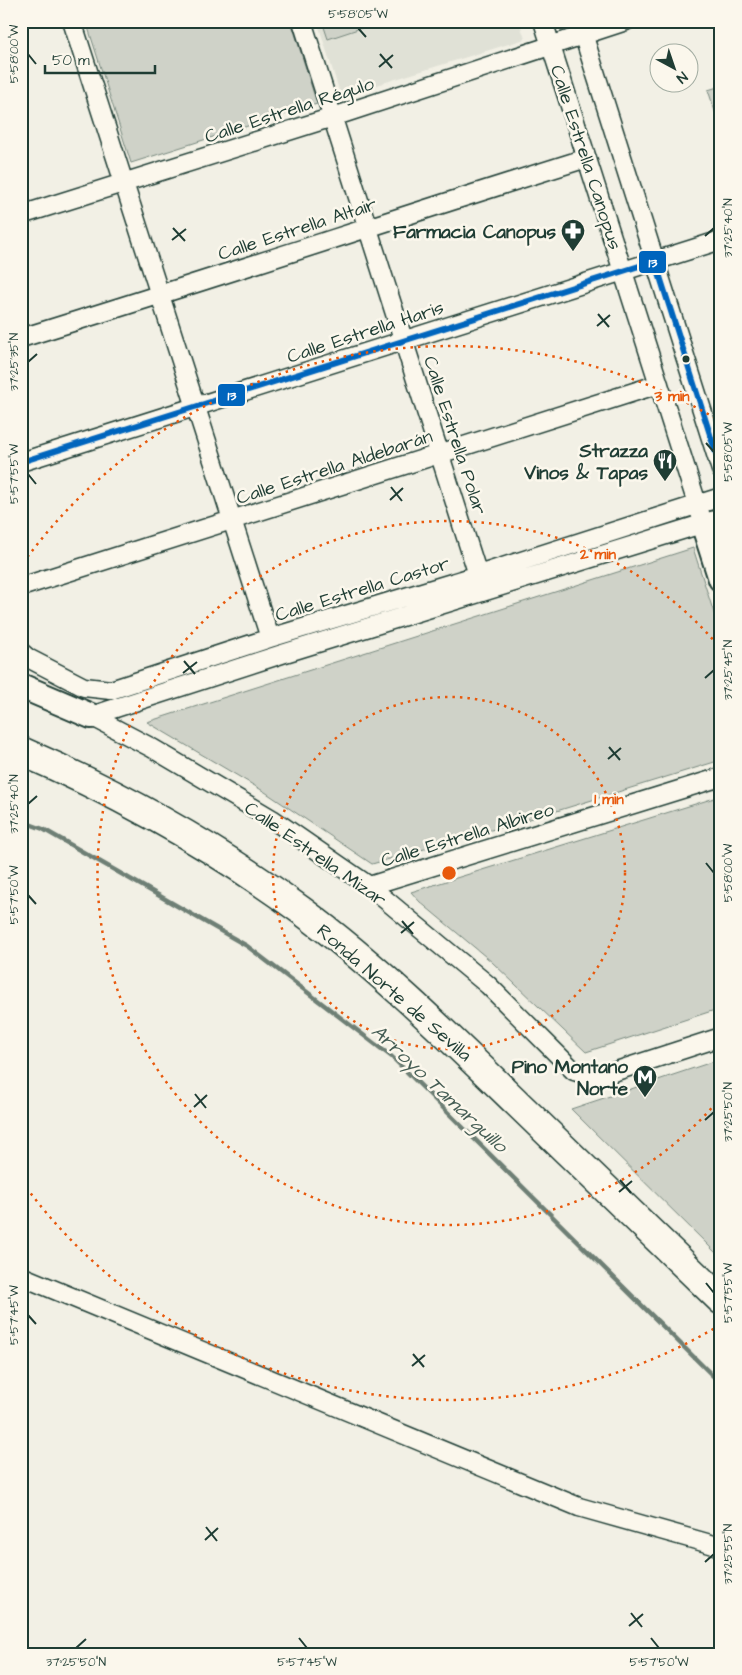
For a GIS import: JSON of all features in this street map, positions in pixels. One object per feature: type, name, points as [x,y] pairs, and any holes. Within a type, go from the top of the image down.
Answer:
[{"type":"highway","name":"Ronda Norte de Sevilla","points":[[21,731],[59,747],[144,789],[231,841],[347,922],[483,1044],[721,1275]]},
{"type":"highway","name":"Ronda Norte de Sevilla","points":[[21,750],[135,805],[218,853],[302,911],[393,985],[473,1059],[721,1300]]},
{"type":"street","points":[[72,21],[270,638]]},
{"type":"street","name":"Calle Estrella Polar","points":[[302,21],[478,575]]},
{"type":"street","name":"Calle Estrella Canopus","points":[[543,21],[659,384],[707,515],[721,579]]},
{"type":"street","name":"Calle Estrella Régulo","points":[[21,216],[551,46],[581,28],[626,21]]},
{"type":"street","name":"Calle Estrella Canopus","points":[[581,28],[721,470]]},
{"type":"street","name":"Calle Estrella Altair","points":[[21,338],[160,295],[367,226],[587,158]]},
{"type":"street","name":"Calle Estrella Haris","points":[[21,462],[721,240]]},
{"type":"street","name":"Calle Estrella Aldebarán","points":[[21,587],[659,384]]},
{"type":"street","name":"Calle Estrella Castor","points":[[92,716],[707,515],[721,496]]},
{"type":"street","name":"Calle Estrella Castor","points":[[21,652],[28,658],[84,687],[111,690],[270,638],[478,575],[707,515]]},
{"type":"street","name":"Calle Estrella Mizar","points":[[21,686],[92,716],[152,748],[272,819],[369,886],[488,985],[574,1071],[587,1075],[604,1075],[721,1037]]},
{"type":"street","name":"Calle Estrella Albireo","points":[[369,886],[721,777]]},
{"type":"street","points":[[21,1276],[579,1508],[721,1547]]},
{"type":"shaded area","points":[[86,21],[291,21],[317,104],[131,163]]},
{"type":"shaded area","points":[[317,21],[519,21],[525,39],[341,96]]},
{"type":"shaded area","points":[[322,21],[372,21],[373,24],[328,39]]},
{"type":"shaded area","points":[[721,86],[721,130],[708,90]]},
{"type":"shaded area","points":[[693,548],[721,635],[721,760],[547,814],[372,864],[265,792],[147,722]]},
{"type":"shaded area","points":[[721,796],[721,1008],[586,1052],[492,962],[420,902],[411,892]]},
{"type":"shaded area","points":[[721,1059],[721,1258],[571,1109]]},
{"type":"waterway","name":"Arroyo Tamarguillo","points":[[21,821],[43,829],[247,946],[392,1057],[721,1384]]},
{"type":"transit line","name":"13","points":[[21,462],[655,261],[721,469]]},
{"type":"place","name":"Farmacia Canopus","points":[[573,252]]},
{"type":"place","name":"Strazza Vinos & Tapas","points":[[665,482]]},
{"type":"place","name":"Pino Montano Norte","points":[[645,1098]]}]
